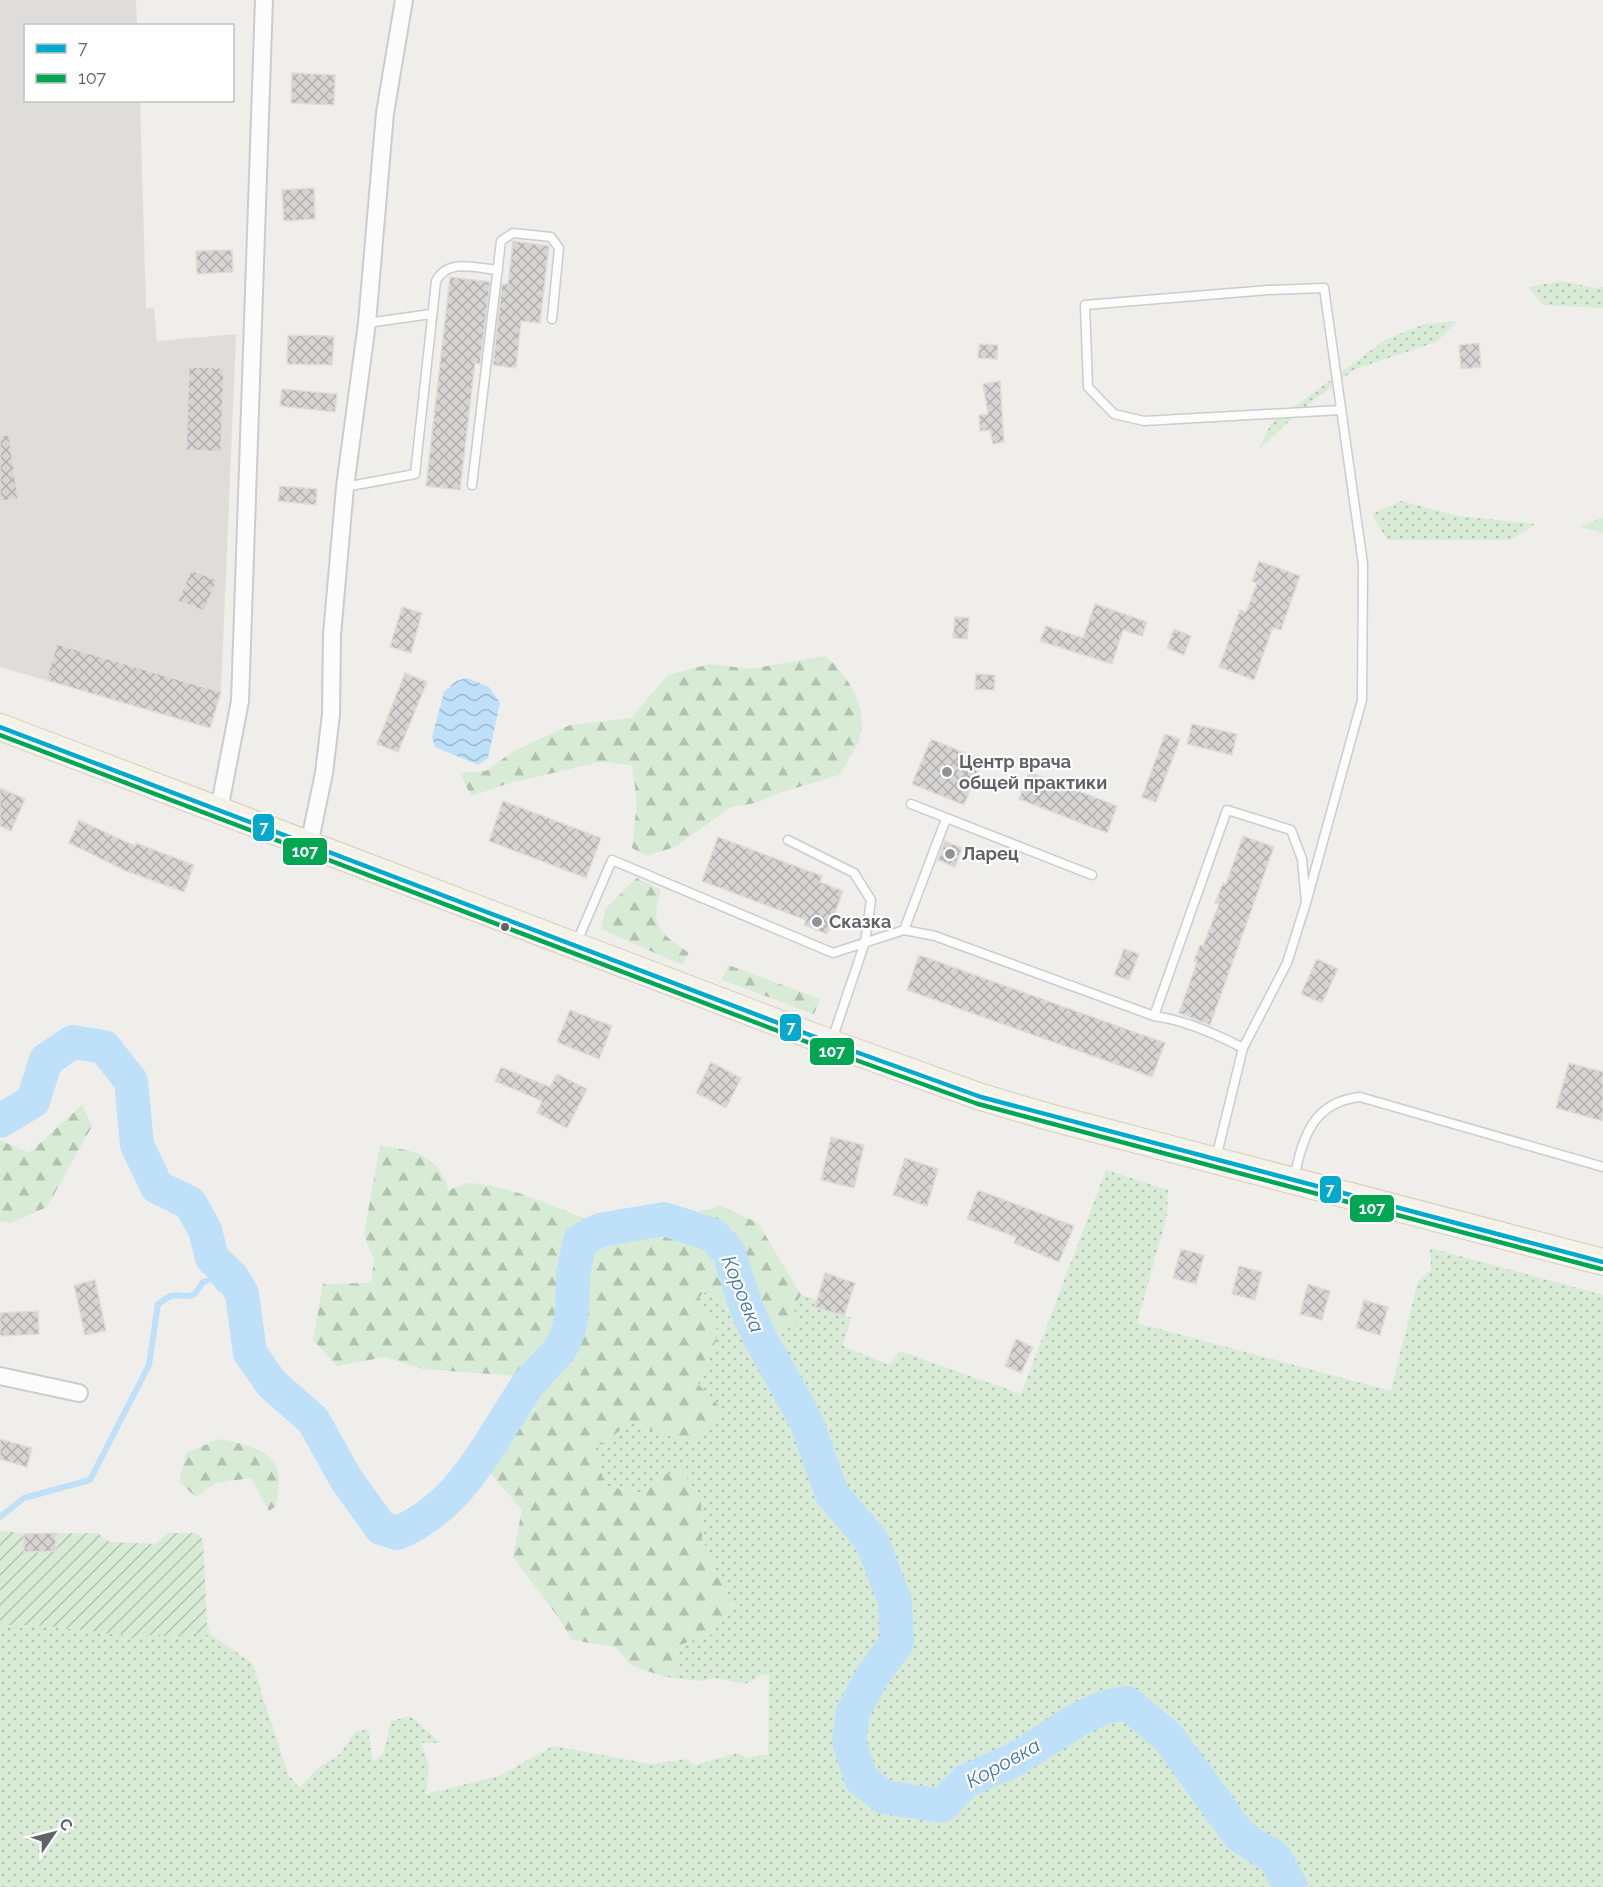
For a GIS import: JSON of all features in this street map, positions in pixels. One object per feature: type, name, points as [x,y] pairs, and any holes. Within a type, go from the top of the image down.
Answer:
[{"type":"main road","points":[[0,728],[831,1043],[981,1097],[1293,1182],[1603,1262]]},
{"type":"street","points":[[219,810],[240,701],[264,0]]},
{"type":"street","points":[[309,844],[324,773],[331,714],[332,635],[345,487],[368,323],[386,113],[404,0]]},
{"type":"street","points":[[0,1376],[79,1393]]},
{"type":"lane","points":[[472,485],[501,241],[513,233],[551,237],[560,248],[552,319]]},
{"type":"lane","points":[[345,487],[416,474],[436,281],[441,272],[451,266],[498,270]]},
{"type":"lane","points":[[1215,1161],[1243,1048],[1287,963],[1306,903],[1362,700],[1363,564],[1324,288],[1268,290],[1085,305],[1088,387],[1114,414],[1144,421],[1341,410]]},
{"type":"lane","points":[[368,323],[431,314]]},
{"type":"lane","points":[[911,804],[1092,875]]},
{"type":"lane","points":[[1154,1016],[1227,810],[1291,831],[1302,859],[1306,903]]},
{"type":"lane","points":[[904,930],[946,819]]},
{"type":"lane","points":[[788,840],[854,873],[871,900],[866,942],[831,1043]]},
{"type":"lane","points":[[575,946],[612,860],[833,953],[904,930],[935,936],[1154,1016],[1169,1018],[1221,1037],[1243,1048]]},
{"type":"lane","points":[[1293,1182],[1303,1140],[1311,1125],[1334,1104],[1345,1098],[1360,1097],[1603,1167]]},
{"type":"shaded area","points":[[0,0],[136,0],[137,24],[24,24],[24,102],[140,102],[146,308],[154,308],[157,341],[236,334],[221,692],[210,728],[0,667]]},
{"type":"green space","points":[[1561,281],[1595,288],[1603,287],[1603,308],[1543,305],[1528,287]]},
{"type":"green space","points":[[1458,321],[1436,342],[1355,369],[1300,411],[1258,450],[1271,424],[1385,340],[1424,324]]},
{"type":"green space","points":[[1401,501],[1458,516],[1535,524],[1511,540],[1387,540],[1372,514]]},
{"type":"green space","points":[[1603,517],[1603,533],[1580,527]]},
{"type":"green space","points":[[825,656],[849,684],[860,707],[862,719],[858,743],[839,775],[779,793],[756,803],[731,807],[675,847],[646,856],[632,848],[637,802],[632,765],[600,762],[510,783],[471,796],[460,773],[486,771],[514,751],[570,725],[631,718],[668,675],[710,664],[751,669]]},
{"type":"green space","points":[[637,878],[661,890],[656,913],[657,921],[664,934],[689,953],[682,965],[601,929],[606,908]]},
{"type":"green space","points":[[728,965],[820,999],[814,1014],[722,980]]},
{"type":"green space","points":[[82,1105],[92,1126],[47,1207],[11,1223],[0,1221],[0,1140],[29,1153]]},
{"type":"green space","points":[[380,1145],[414,1152],[430,1160],[443,1177],[449,1190],[471,1183],[488,1185],[540,1200],[607,1227],[626,1212],[637,1208],[697,1211],[709,1210],[719,1205],[758,1223],[801,1295],[794,1306],[796,1325],[759,1336],[706,1291],[697,1299],[719,1333],[698,1384],[722,1409],[694,1443],[630,1423],[595,1449],[605,1486],[643,1493],[662,1475],[681,1471],[701,1496],[702,1539],[733,1607],[712,1634],[676,1646],[680,1670],[666,1677],[632,1666],[615,1647],[572,1640],[552,1608],[513,1557],[522,1510],[481,1462],[497,1464],[536,1386],[515,1376],[423,1369],[385,1357],[337,1366],[313,1340],[323,1284],[371,1283],[374,1261],[364,1234]]},
{"type":"green space","points":[[1106,1170],[1168,1190],[1167,1215],[1137,1323],[1391,1391],[1418,1281],[1431,1270],[1430,1248],[1603,1295],[1603,1887],[0,1887],[0,1625],[37,1625],[123,1635],[126,1639],[156,1634],[171,1638],[195,1633],[203,1636],[210,1634],[252,1663],[288,1774],[299,1788],[318,1768],[340,1754],[355,1732],[368,1729],[373,1762],[384,1753],[391,1721],[410,1716],[441,1743],[421,1743],[429,1766],[426,1794],[499,1776],[553,1746],[651,1764],[687,1759],[695,1765],[737,1753],[747,1758],[768,1754],[769,1675],[763,1675],[745,1684],[715,1678],[700,1681],[666,1677],[680,1670],[676,1646],[712,1634],[733,1607],[702,1539],[701,1495],[662,1475],[643,1493],[605,1486],[595,1449],[630,1423],[694,1443],[722,1409],[698,1384],[719,1333],[696,1299],[707,1291],[743,1325],[794,1306],[801,1295],[817,1300],[815,1307],[851,1318],[843,1346],[889,1365],[900,1351],[1021,1394]]},
{"type":"green space","points":[[219,1439],[247,1445],[272,1460],[279,1478],[276,1506],[269,1511],[251,1478],[215,1483],[196,1497],[179,1482],[186,1453]]},
{"type":"green space","points":[[0,1532],[24,1534],[97,1533],[110,1542],[155,1544],[168,1533],[197,1533],[203,1541],[207,1623],[210,1634],[203,1636],[195,1633],[171,1638],[156,1634],[126,1639],[123,1635],[37,1625],[0,1625]]},
{"type":"water","points":[[467,678],[489,687],[500,703],[488,758],[478,765],[435,747],[432,737],[444,692],[456,681]]},
{"type":"building","points":[[292,73],[335,75],[334,105],[291,103]]},
{"type":"building","points":[[314,188],[315,219],[284,221],[282,190]]},
{"type":"building","points":[[513,241],[549,246],[540,323],[521,321],[516,368],[493,365],[502,284],[508,284]]},
{"type":"building","points":[[232,250],[233,272],[197,274],[196,251]]},
{"type":"building","points":[[450,277],[490,282],[480,364],[475,363],[460,490],[426,486]]},
{"type":"building","points":[[288,335],[334,336],[332,365],[287,364]]},
{"type":"building","points":[[1479,343],[1481,367],[1461,369],[1459,345]]},
{"type":"building","points":[[979,344],[998,345],[997,359],[978,358]]},
{"type":"building","points":[[189,367],[224,368],[221,452],[186,450]]},
{"type":"building","points":[[1000,381],[1004,442],[993,444],[990,430],[980,431],[979,415],[988,414],[983,384]]},
{"type":"building","points":[[282,389],[337,394],[335,412],[280,406]]},
{"type":"building","points":[[9,435],[18,499],[0,501],[0,436]]},
{"type":"building","points":[[280,486],[317,489],[316,505],[278,501]]},
{"type":"building","points":[[1259,561],[1300,576],[1281,630],[1273,627],[1254,680],[1219,667],[1240,610],[1246,612],[1257,583],[1252,581]]},
{"type":"building","points":[[191,570],[217,580],[204,611],[178,601]]},
{"type":"building","points":[[1095,604],[1147,622],[1142,636],[1123,630],[1112,664],[1040,641],[1046,626],[1083,638]]},
{"type":"building","points":[[402,607],[422,613],[411,653],[390,647]]},
{"type":"building","points":[[955,617],[969,618],[967,639],[953,638]]},
{"type":"building","points":[[1174,629],[1191,636],[1184,655],[1167,648]]},
{"type":"building","points":[[57,644],[221,692],[210,728],[46,680]]},
{"type":"building","points":[[405,673],[427,682],[398,752],[377,744]]},
{"type":"building","points":[[976,674],[995,675],[994,690],[975,689]]},
{"type":"building","points":[[1192,724],[1237,734],[1232,755],[1187,744]]},
{"type":"building","points":[[1165,734],[1180,739],[1156,802],[1142,797]]},
{"type":"building","name":"Центр врача общей практики","points":[[931,739],[982,760],[964,805],[912,784]]},
{"type":"building","points":[[1029,772],[1117,806],[1107,833],[1019,799]]},
{"type":"building","points":[[0,788],[25,799],[11,831],[0,826]]},
{"type":"building","points":[[503,801],[601,838],[586,878],[489,841]]},
{"type":"building","points":[[79,820],[135,846],[136,843],[194,865],[184,892],[126,871],[69,843]]},
{"type":"building","points":[[1243,836],[1274,847],[1210,1025],[1179,1013],[1197,962],[1194,961],[1200,945],[1203,946],[1219,904],[1215,903],[1223,883],[1226,884]]},
{"type":"building","points":[[718,837],[822,876],[820,882],[843,891],[827,934],[804,925],[806,920],[702,881]]},
{"type":"building","name":"Ларец","points":[[945,841],[962,848],[955,867],[938,860]]},
{"type":"building","points":[[1124,949],[1139,954],[1129,980],[1114,975]]},
{"type":"building","points":[[919,955],[1165,1043],[1152,1077],[907,990]]},
{"type":"building","points":[[1317,959],[1338,969],[1322,1003],[1301,994]]},
{"type":"building","points":[[570,1010],[612,1026],[599,1059],[557,1042]]},
{"type":"building","points":[[711,1062],[741,1078],[726,1108],[696,1093]]},
{"type":"building","points":[[1569,1063],[1603,1072],[1603,1121],[1556,1108]]},
{"type":"building","points":[[501,1067],[550,1087],[557,1074],[587,1089],[567,1128],[537,1113],[542,1101],[495,1081]]},
{"type":"building","points":[[831,1137],[864,1145],[854,1188],[821,1180]]},
{"type":"building","points":[[905,1158],[938,1169],[927,1206],[893,1195]]},
{"type":"building","points":[[978,1190],[1074,1226],[1059,1262],[1014,1243],[1016,1237],[967,1219]]},
{"type":"building","points":[[1181,1249],[1204,1255],[1196,1284],[1173,1278]]},
{"type":"building","points":[[1239,1266],[1262,1272],[1255,1300],[1232,1294]]},
{"type":"building","points":[[825,1273],[855,1283],[844,1316],[815,1307]]},
{"type":"building","points":[[95,1280],[106,1331],[85,1335],[74,1285]]},
{"type":"building","points":[[1308,1284],[1330,1291],[1322,1320],[1300,1314]]},
{"type":"building","points":[[1364,1300],[1388,1307],[1380,1335],[1356,1328]]},
{"type":"building","points":[[38,1311],[39,1334],[0,1336],[0,1313]]},
{"type":"building","points":[[1016,1339],[1033,1347],[1021,1373],[1005,1366]]},
{"type":"building","points":[[0,1439],[32,1448],[27,1467],[0,1459]]},
{"type":"building","points":[[55,1533],[56,1551],[24,1552],[24,1534]]},
{"type":"waterway","name":"Коровка","points":[[0,1121],[33,1101],[46,1060],[73,1042],[104,1047],[131,1081],[137,1145],[157,1187],[190,1203],[205,1230],[212,1258],[232,1277],[242,1294],[250,1353],[272,1384],[313,1420],[346,1479],[381,1528],[397,1533],[419,1522],[456,1491],[485,1452],[529,1383],[563,1344],[571,1319],[574,1272],[580,1241],[600,1230],[664,1219],[713,1235],[729,1253],[746,1307],[759,1336],[806,1421],[832,1494],[872,1541],[895,1602],[897,1642],[871,1678],[853,1712],[849,1742],[861,1779],[884,1797],[941,1806],[966,1781],[1014,1760],[1079,1719],[1105,1707],[1127,1703],[1168,1737],[1240,1836],[1275,1858],[1291,1887]]},
{"type":"waterway","points":[[0,1517],[24,1498],[90,1480],[149,1365],[158,1304],[171,1296],[192,1295],[203,1282],[213,1279],[220,1289],[230,1290],[232,1277]]},
{"type":"transit line","name":"7","points":[[0,727],[831,1043],[981,1097],[1603,1262]]},
{"type":"transit line","name":"107","points":[[0,735],[828,1050],[978,1104],[1601,1269]]},
{"type":"place","name":"Центр врача общей практики","points":[[947,772]]},
{"type":"place","name":"Ларец","points":[[950,854]]},
{"type":"place","name":"Сказка","points":[[817,922]]}]
